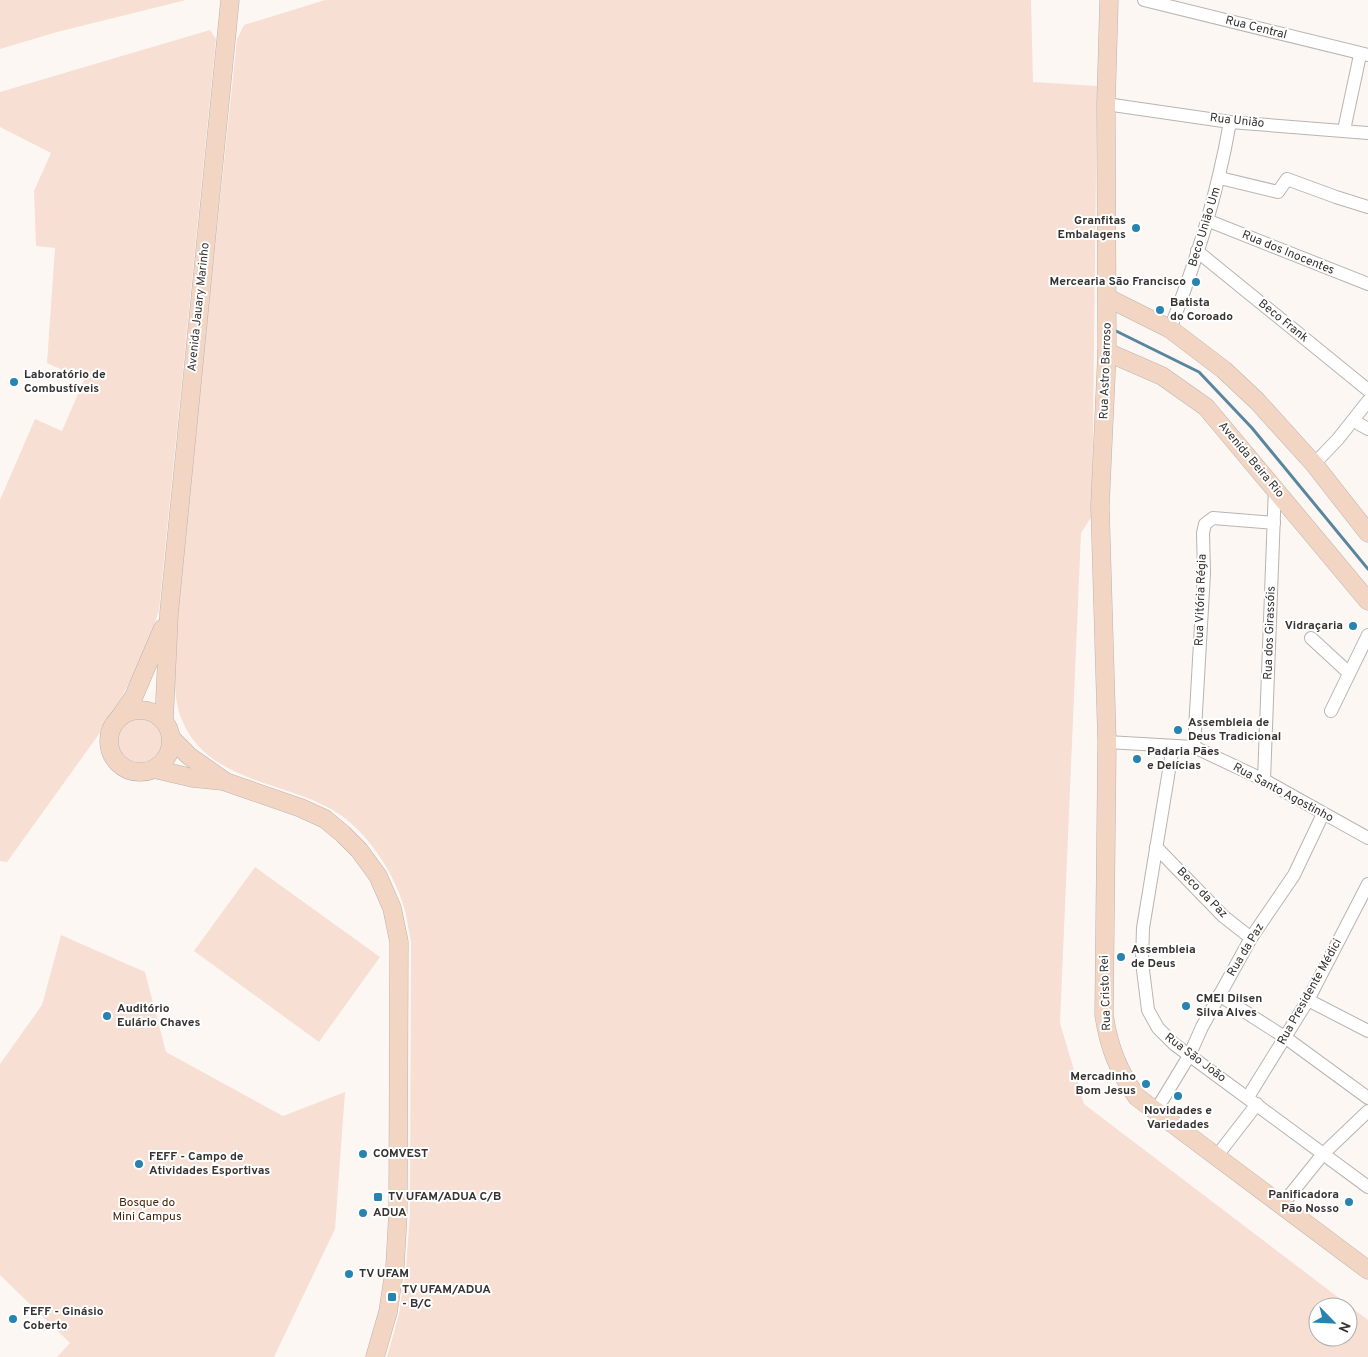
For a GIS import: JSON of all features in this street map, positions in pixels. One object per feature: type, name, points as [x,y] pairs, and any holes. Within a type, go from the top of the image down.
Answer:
[{"type":"street","name":"Avenida Jauary Marinho","points":[[164,721],[169,613],[230,0]]},
{"type":"street","name":"Rua Astro Barroso","points":[[1107,742],[1100,506],[1108,298],[1106,104],[1109,0]]},
{"type":"street","name":"Rua Central","points":[[1144,0],[1364,55]]},
{"type":"street","points":[[1344,130],[1364,55]]},
{"type":"street","name":"Rua União","points":[[1106,104],[1230,122],[1344,130],[1368,134]]},
{"type":"street","name":"Beco União Um","points":[[1170,329],[1209,221],[1220,178],[1230,122]]},
{"type":"street","points":[[1220,178],[1278,192],[1287,179],[1336,198],[1368,207]]},
{"type":"street","name":"Rua dos Inocentes","points":[[1209,221],[1368,284]]},
{"type":"street","name":"Beco Frank","points":[[1197,251],[1368,390]]},
{"type":"street","points":[[1108,298],[1170,329],[1224,370],[1257,401],[1314,464],[1368,533]]},
{"type":"street","name":"Avenida Beira Rio","points":[[1107,352],[1162,376],[1206,406],[1276,487],[1368,601]]},
{"type":"street","points":[[1314,464],[1354,421],[1368,401]]},
{"type":"street","points":[[1354,421],[1368,428]]},
{"type":"street","name":"Rua dos Girassóis","points":[[1264,780],[1276,487]]},
{"type":"street","name":"Rua Vitória Régia","points":[[1194,747],[1204,573],[1203,533],[1205,524],[1213,518],[1274,523]]},
{"type":"street","name":"Avenida Jauary Marinho","points":[[120,717],[134,696],[146,672],[169,613]]},
{"type":"street","points":[[1332,711],[1368,635]]},
{"type":"street","points":[[1311,638],[1349,673]]},
{"type":"street","points":[[226,782],[193,778],[154,769],[138,772],[124,768],[112,753],[110,734],[120,717],[138,710],[157,714],[164,721],[171,738],[189,756],[226,782],[250,792],[277,798],[325,819],[359,850],[378,876],[392,908],[399,942],[398,1212],[395,1266],[388,1312],[375,1357]]},
{"type":"street","points":[[154,769],[167,756],[171,738]]},
{"type":"street","name":"Rua Santo Agostinho","points":[[1107,742],[1194,747],[1264,780],[1368,838]]},
{"type":"street","name":"Rua Cristo Rei","points":[[1107,742],[1104,1015],[1108,1041],[1123,1078],[1136,1097],[1155,1112],[1368,1270]]},
{"type":"street","name":"Rua São João","points":[[1173,746],[1143,928],[1145,992],[1148,1010],[1158,1028],[1190,1056],[1368,1187]]},
{"type":"street","name":"Rua da Paz","points":[[1155,1112],[1190,1056],[1219,995],[1252,938],[1294,875],[1323,814]]},
{"type":"street","name":"Beco da Paz","points":[[1156,846],[1223,916],[1252,938]]},
{"type":"street","name":"Rua Presidente Médici","points":[[1216,1157],[1253,1101],[1368,884]]},
{"type":"street","points":[[1219,995],[1286,1038],[1368,1098]]},
{"type":"street","points":[[1308,1000],[1367,1028]]},
{"type":"street","points":[[1281,1206],[1323,1154],[1368,1111]]},
{"type":"green space","points":[[0,0],[186,0],[57,32],[0,49]]},
{"type":"green space","points":[[325,0],[1031,0],[1033,82],[1097,86],[1092,516],[1081,533],[1060,1023],[1084,1104],[1338,1297],[1308,1297],[1308,1347],[1358,1347],[1358,1312],[1368,1320],[1368,1357],[387,1357],[399,1314],[406,1267],[410,1212],[411,941],[404,908],[392,877],[384,863],[355,827],[331,809],[311,799],[245,776],[224,766],[206,753],[191,737],[180,715],[175,690],[177,610],[237,39],[244,25]]},
{"type":"green space","points":[[210,30],[216,39],[159,610],[145,654],[107,723],[7,862],[0,861],[0,500],[35,419],[62,431],[84,380],[47,363],[55,248],[36,246],[34,191],[51,153],[0,127],[0,92]]},
{"type":"green space","points":[[140,719],[152,723],[158,729],[162,741],[158,753],[152,759],[140,763],[128,759],[122,753],[118,741],[122,729],[128,723]]},
{"type":"green space","points":[[255,867],[380,957],[319,1042],[194,951]]},
{"type":"green space","name":"Bosque do Mini Campus","points":[[61,935],[145,972],[166,1052],[283,1116],[345,1092],[335,1229],[274,1357],[57,1357],[70,1343],[0,1275],[0,1064],[42,1005]]},
{"type":"waterway","points":[[1112,329],[1199,372],[1252,428],[1368,569]]},
{"type":"place","name":"Granfitas Embalagens","points":[[1136,228]]},
{"type":"place","name":"Mercearia São Francisco","points":[[1196,282]]},
{"type":"place","name":"Batista do Coroado","points":[[1160,310]]},
{"type":"place","name":"Laboratório de Combustíveis","points":[[14,382]]},
{"type":"place","name":"Vidraçaria","points":[[1353,626]]},
{"type":"place","name":"Assembleia de Deus Tradicional","points":[[1178,730]]},
{"type":"place","name":"Padaria Pães e Delícias","points":[[1137,759]]},
{"type":"place","name":"Assembleia de Deus","points":[[1121,957]]},
{"type":"place","name":"CMEI Dilsen Silva Alves","points":[[1186,1006]]},
{"type":"place","name":"Auditório Eulário Chaves","points":[[107,1016]]},
{"type":"place","name":"Mercadinho Bom Jesus","points":[[1146,1084]]},
{"type":"place","name":"Novidades e Variedades","points":[[1178,1096]]},
{"type":"place","name":"COMVEST","points":[[363,1154]]},
{"type":"place","name":"FEFF - Campo de Atividades Esportivas","points":[[139,1164]]},
{"type":"place","name":"TV UFAM/ADUA C/B","points":[[378,1197]]},
{"type":"place","name":"Panificadora Pão Nosso","points":[[1349,1202]]},
{"type":"place","name":"ADUA","points":[[363,1213]]},
{"type":"place","name":"TV UFAM","points":[[349,1274]]},
{"type":"place","name":"TV UFAM/ADUA - B/C","points":[[392,1297]]},
{"type":"place","name":"FEFF - Ginásio Coberto","points":[[13,1319]]}]
